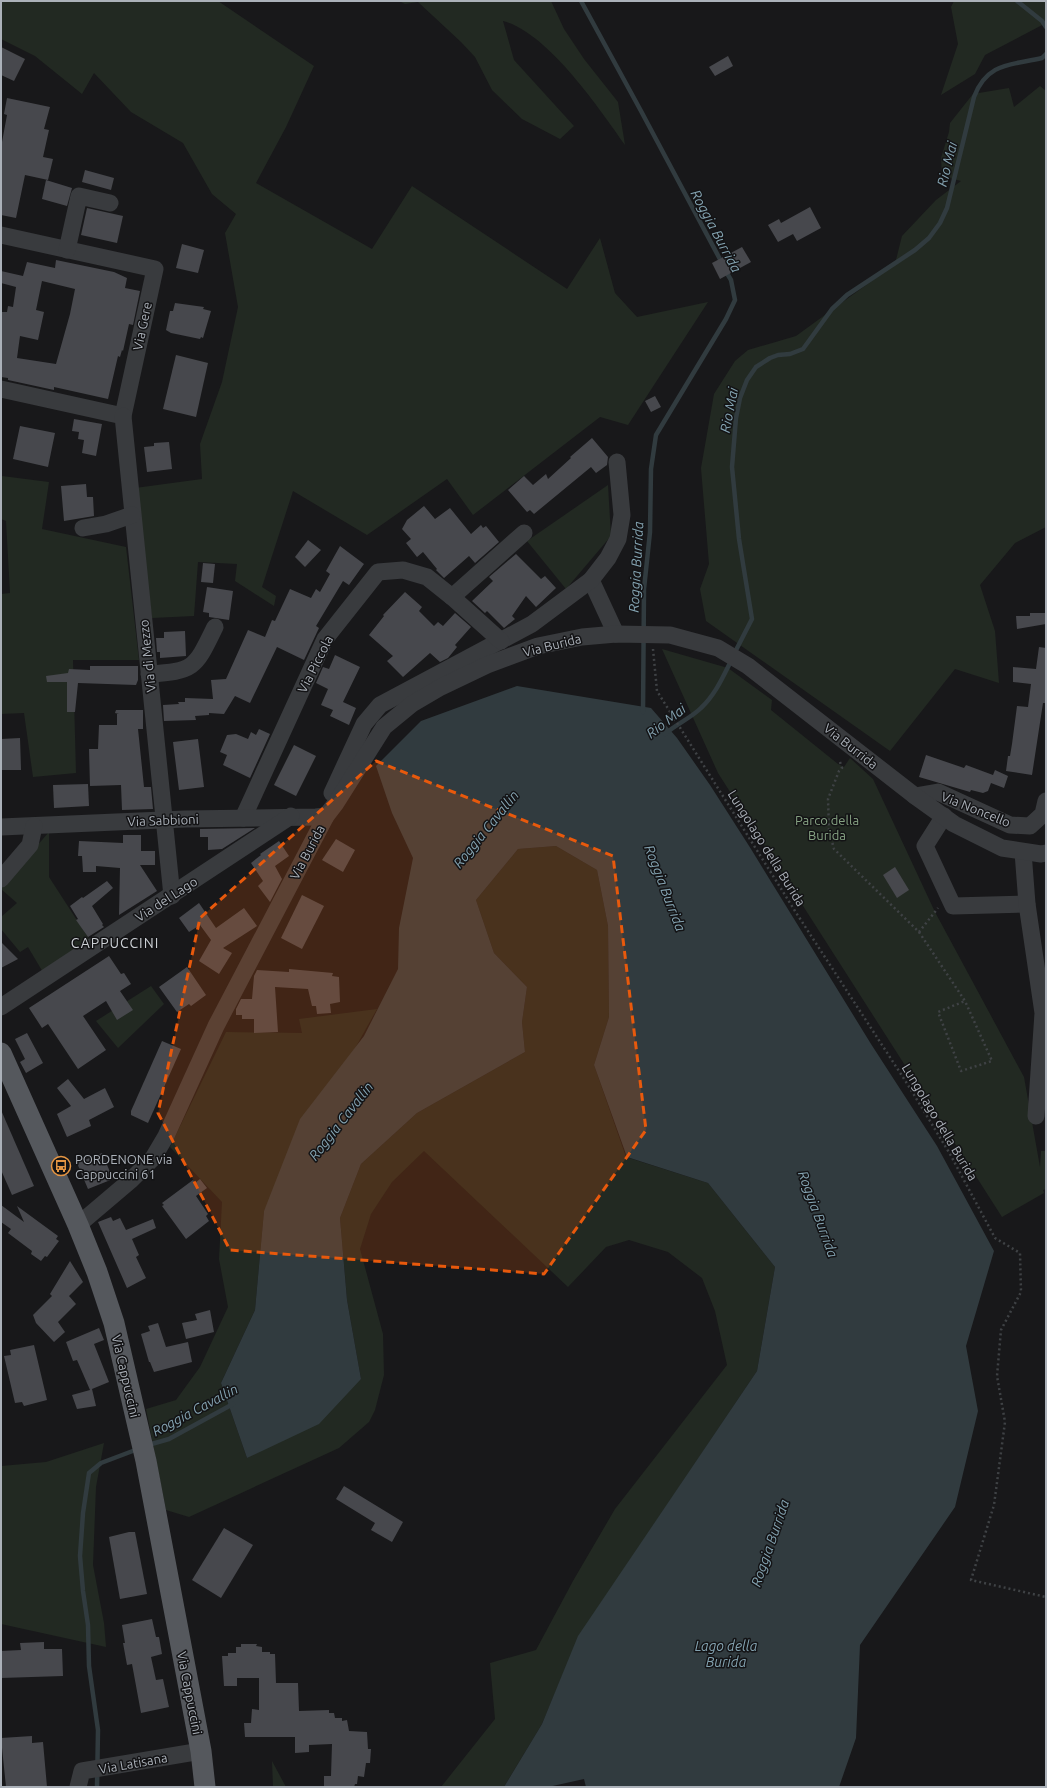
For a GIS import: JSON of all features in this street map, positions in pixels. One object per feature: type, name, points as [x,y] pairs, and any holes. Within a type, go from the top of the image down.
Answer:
[{"type":"main road","name":"Via Cappuccini","points":[[3,1062],[78,1225],[97,1272],[114,1323],[146,1461],[201,1751],[205,1787]]},
{"type":"street","points":[[67,250],[79,196],[110,203]]},
{"type":"street","name":"Via Gere","points":[[1,235],[154,269],[123,416]]},
{"type":"street","points":[[1,390],[123,416]]},
{"type":"street","name":"Via di Mezzo","points":[[123,416],[172,896]]},
{"type":"street","points":[[326,816],[327,804],[364,724],[380,705],[532,624],[591,580],[608,558],[618,538],[622,515],[617,462]]},
{"type":"street","points":[[83,528],[106,524],[132,515]]},
{"type":"street","points":[[452,597],[524,533]]},
{"type":"street","name":"Via Piccola","points":[[243,818],[325,639],[378,572],[403,570],[427,577],[452,597],[501,641]]},
{"type":"street","points":[[591,580],[624,634]]},
{"type":"street","points":[[149,674],[175,672],[189,668],[201,656],[215,627]]},
{"type":"street","name":"Via Burida","points":[[78,1225],[136,1175],[152,1158],[166,1136],[216,1026],[326,816],[336,803],[384,727],[412,704],[441,687],[487,666],[538,646],[582,637],[624,634],[655,634]]},
{"type":"street","name":"Via Burrida","points":[[655,634],[670,635],[718,648],[733,657],[794,701],[915,796],[954,824],[1002,848],[1023,852],[1041,854],[1046,853]]},
{"type":"street","name":"Via Noncello","points":[[915,796],[938,792],[1010,825],[1030,826],[1043,814],[1046,801]]},
{"type":"street","name":"Via del Lago","points":[[1,1007],[172,896],[291,816]]},
{"type":"street","name":"Via Sabbioni","points":[[1,827],[164,820],[326,816]]},
{"type":"street","points":[[944,816],[925,846],[953,906],[1027,904]]},
{"type":"street","points":[[1,879],[30,845],[34,826]]},
{"type":"street","points":[[1023,852],[1027,904],[1043,1013],[1036,1116]]},
{"type":"street","name":"Via Latisana","points":[[78,1787],[82,1772],[201,1751]]},
{"type":"path","name":"Lungolago della Burida","points":[[655,634],[657,691],[795,911],[908,1085],[950,1154],[995,1238],[1020,1252],[1022,1292],[1000,1330],[997,1376],[1005,1422],[994,1505],[970,1580],[1046,1597]]},
{"type":"path","points":[[840,762],[842,768],[839,771],[828,799],[829,830],[834,849],[919,932],[965,1001],[992,1061],[961,1072],[938,1012],[965,1001]]},
{"type":"path","points":[[919,932],[948,896]]},
{"type":"highlighted area","points":[[376,761],[613,856],[646,1130],[544,1274],[230,1250],[158,1113],[200,918]]},
{"type":"green space","points":[[1,1],[218,1],[314,66],[286,127],[256,183],[372,249],[412,186],[567,289],[600,238],[615,293],[637,317],[708,302],[628,425],[600,417],[473,515],[447,479],[367,535],[293,491],[262,587],[276,596],[274,606],[235,581],[237,564],[198,562],[194,616],[152,618],[135,488],[202,479],[200,444],[222,382],[238,307],[225,233],[236,214],[212,194],[183,143],[131,112],[94,73],[82,94],[35,56],[1,39]]},
{"type":"green space","points":[[399,1],[551,1],[564,29],[584,59],[618,102],[625,145],[587,92],[571,73],[537,40],[520,28],[503,21],[514,60],[574,126],[560,139],[522,119],[492,90],[475,57],[418,2],[405,4]]},
{"type":"green space","points":[[954,1],[1046,1],[1046,23],[985,55],[975,74],[941,95],[958,44],[951,7]]},
{"type":"green space","points":[[1040,86],[1046,91],[1046,527],[1015,543],[980,585],[995,631],[999,683],[955,669],[890,751],[706,621],[700,589],[709,564],[701,468],[714,394],[735,361],[748,350],[796,336],[895,264],[902,236],[936,200],[961,181],[942,176],[941,158],[949,132],[950,123],[973,94],[1009,88],[1014,107]]},
{"type":"green space","points":[[2,476],[49,482],[42,529],[126,547],[139,660],[73,660],[76,773],[33,777],[24,713],[1,714],[1,594],[10,593],[6,521],[1,519]]},
{"type":"green space","points":[[608,485],[611,536],[566,589],[527,541]]},
{"type":"green space","name":"Parco della Burida","points":[[662,649],[728,668],[772,700],[771,710],[838,764],[844,767],[850,758],[873,779],[935,912],[1024,1077],[1040,1167],[1041,1151],[1046,1151],[1046,1189],[1043,1190],[1044,1193],[1002,1217],[718,773]]},
{"type":"green space","points":[[49,832],[49,877],[91,942],[44,974],[28,947],[20,952],[1,929],[1,917],[17,903],[1,889],[1,887]]},
{"type":"green space","points":[[556,846],[597,870],[608,926],[609,1017],[594,1065],[626,1157],[708,1183],[775,1267],[757,1371],[579,1636],[542,1724],[504,1787],[441,1787],[495,1719],[490,1663],[536,1650],[573,1581],[615,1509],[727,1365],[715,1311],[702,1278],[668,1252],[629,1240],[606,1247],[568,1287],[424,1151],[392,1182],[371,1214],[360,1249],[383,1334],[384,1375],[375,1410],[369,1422],[339,1448],[189,1517],[166,1510],[146,1409],[176,1400],[200,1367],[228,1307],[219,1259],[222,1202],[170,1147],[226,1032],[302,1033],[299,1019],[377,1009],[264,1211],[255,1310],[221,1383],[247,1458],[361,1379],[347,1300],[340,1218],[361,1164],[417,1113],[525,1052],[522,1022],[527,987],[494,953],[476,900],[518,849]]},
{"type":"green space","points":[[151,986],[164,1004],[118,1048],[96,1021]]},
{"type":"green space","points":[[104,1443],[96,1487],[93,1565],[104,1623],[106,1647],[1,1624],[1,1466],[46,1462]]},
{"type":"green space","points":[[272,1761],[286,1787],[273,1787]]},
{"type":"water","name":"Lago della Burida","points":[[517,686],[651,708],[677,738],[710,785],[751,849],[871,1044],[937,1146],[994,1251],[966,1346],[978,1411],[955,1507],[860,1645],[856,1738],[839,1787],[586,1787],[584,1779],[548,1787],[504,1787],[542,1724],[578,1636],[757,1371],[775,1267],[708,1183],[627,1157],[594,1065],[609,1017],[608,926],[597,870],[556,846],[518,849],[476,900],[494,953],[527,987],[522,1022],[525,1052],[417,1113],[361,1164],[340,1218],[347,1300],[361,1379],[319,1424],[247,1458],[221,1383],[255,1310],[264,1211],[300,1119],[364,1036],[398,969],[399,928],[413,858],[392,813],[376,766],[421,721]]},
{"type":"building","points":[[1,47],[25,59],[14,81],[1,75]]},
{"type":"building","points":[[728,56],[733,66],[715,76],[709,67]]},
{"type":"building","points":[[7,98],[50,107],[44,129],[49,130],[43,157],[53,159],[48,180],[25,175],[16,218],[1,215],[1,142],[7,115],[4,114]]},
{"type":"building","points":[[85,170],[114,178],[111,190],[82,182]]},
{"type":"building","points":[[46,180],[72,188],[67,206],[42,199]]},
{"type":"building","points":[[810,207],[821,228],[797,241],[793,234],[778,242],[768,225],[779,219],[781,223]]},
{"type":"building","points":[[87,208],[123,216],[117,243],[81,235]]},
{"type":"building","points":[[182,244],[204,250],[198,273],[176,268]]},
{"type":"building","points":[[742,247],[751,262],[720,279],[712,263]]},
{"type":"building","points":[[56,260],[114,272],[127,278],[125,288],[140,291],[133,325],[129,324],[123,351],[122,350],[120,357],[118,356],[108,399],[54,387],[54,390],[8,380],[8,378],[1,377],[1,312],[7,312],[8,306],[13,307],[16,287],[1,283],[1,271],[23,276],[27,262],[55,268]],"holes":[[[42,281],[75,289],[70,314],[56,364],[17,358],[20,336],[38,340],[44,312],[36,310]]]},
{"type":"building","points":[[175,303],[204,307],[203,309],[211,311],[203,338],[201,337],[200,339],[171,333],[166,330],[170,311],[173,311]]},
{"type":"building","points":[[176,355],[208,363],[196,417],[163,409]]},
{"type":"building","points":[[655,396],[661,407],[651,412],[645,401]]},
{"type":"building","points":[[74,419],[102,424],[96,456],[82,453],[84,440],[78,439],[79,432],[72,431]]},
{"type":"building","points":[[20,426],[55,433],[48,467],[13,459]]},
{"type":"building","points":[[592,438],[608,457],[607,465],[596,473],[591,467],[534,514],[530,510],[527,512],[508,490],[524,476],[533,485],[546,474],[548,479]]},
{"type":"building","points":[[169,442],[172,469],[147,472],[144,447],[154,446],[154,443]]},
{"type":"building","points":[[86,484],[87,497],[93,497],[94,516],[64,521],[61,486]]},
{"type":"building","points":[[424,506],[435,519],[450,508],[471,534],[481,525],[483,528],[486,526],[499,542],[475,563],[469,556],[444,578],[423,552],[417,557],[406,543],[411,539],[402,529],[407,520]]},
{"type":"building","points":[[308,540],[321,550],[305,567],[295,557]]},
{"type":"building","points":[[340,546],[364,564],[349,585],[343,581],[316,626],[319,628],[304,660],[277,647],[250,703],[235,696],[224,714],[209,713],[209,715],[195,716],[196,720],[164,721],[163,705],[179,704],[178,702],[185,702],[185,698],[213,699],[211,680],[226,679],[248,630],[265,637],[272,620],[275,621],[290,589],[311,598],[316,589],[320,592],[330,574],[326,571]]},
{"type":"building","points":[[516,554],[541,579],[545,576],[556,588],[536,607],[526,596],[512,616],[515,619],[504,628],[487,611],[485,613],[472,601],[493,581],[489,577]]},
{"type":"building","points":[[203,563],[215,564],[213,583],[201,582]]},
{"type":"building","points":[[207,587],[233,591],[229,620],[209,617],[209,613],[203,612]]},
{"type":"building","points":[[405,592],[422,607],[419,611],[434,626],[438,622],[443,626],[455,613],[471,627],[455,645],[457,647],[448,658],[440,662],[430,653],[403,677],[387,661],[393,656],[369,635],[384,616],[383,615]]},
{"type":"building","points":[[1030,613],[1046,613],[1046,624],[1017,629],[1016,616],[1030,616]]},
{"type":"building","points":[[185,631],[186,656],[160,658],[160,652],[157,652],[156,638],[164,638],[164,632]]},
{"type":"building","points":[[1039,647],[1046,648],[1046,703],[1043,703],[1032,775],[1006,771],[1008,756],[1010,756],[1017,706],[1028,707],[1031,684],[1013,682],[1013,667],[1036,669]]},
{"type":"building","points":[[335,655],[360,667],[343,702],[356,708],[349,725],[330,716],[333,710],[321,705],[328,689],[316,683],[323,667],[329,669]]},
{"type":"building","points":[[90,666],[138,666],[138,680],[136,685],[78,683],[75,712],[67,712],[67,682],[47,682],[46,676],[68,673],[69,669],[90,670]]},
{"type":"building","points":[[116,710],[143,710],[143,729],[138,729],[144,787],[151,787],[153,809],[122,810],[121,785],[90,786],[89,749],[98,749],[99,725],[117,725],[117,714],[119,714],[115,713]]},
{"type":"building","points":[[259,729],[270,734],[250,778],[223,765],[227,755],[220,752],[227,735],[236,734],[248,739],[251,732],[256,735]]},
{"type":"building","points":[[20,738],[21,770],[1,770],[1,739]]},
{"type":"building","points":[[198,739],[204,787],[179,790],[173,742]]},
{"type":"building","points":[[294,745],[316,756],[296,796],[274,785]]},
{"type":"building","points":[[926,755],[964,768],[966,765],[993,775],[995,770],[1008,776],[1004,788],[991,783],[988,791],[983,793],[971,790],[970,792],[919,777]]},
{"type":"building","points":[[88,784],[89,806],[54,808],[53,785]]},
{"type":"building","points":[[255,828],[222,849],[208,850],[208,837],[200,837],[200,829]]},
{"type":"building","points":[[123,835],[141,835],[141,851],[155,851],[155,865],[140,865],[157,891],[119,915],[120,868],[96,866],[96,872],[83,872],[82,856],[78,856],[79,841],[123,843]]},
{"type":"building","points":[[336,839],[355,850],[343,872],[322,860]]},
{"type":"building","points":[[279,841],[289,856],[275,866],[282,879],[270,902],[258,886],[263,881],[251,863],[261,855],[260,854]]},
{"type":"building","points":[[895,867],[909,890],[897,898],[883,875]]},
{"type":"building","points":[[107,881],[113,888],[92,906],[104,927],[88,937],[76,920],[78,919],[70,906]]},
{"type":"building","points":[[302,895],[324,906],[302,949],[281,938]]},
{"type":"building","points":[[199,903],[216,928],[244,908],[257,926],[223,948],[232,953],[219,974],[199,961],[211,940],[200,925],[189,932],[179,918]]},
{"type":"building","points":[[1,942],[18,959],[1,968]]},
{"type":"building","points":[[109,956],[121,974],[124,973],[131,984],[120,991],[133,1010],[117,1020],[106,1001],[83,1016],[106,1050],[78,1069],[48,1024],[42,1028],[29,1008]]},
{"type":"building","points":[[187,967],[206,995],[191,1006],[189,1004],[177,1012],[159,987]]},
{"type":"building","points":[[289,969],[333,973],[332,976],[339,977],[340,1002],[330,1004],[331,1013],[317,1014],[316,1006],[312,1006],[308,989],[275,987],[278,1032],[254,1033],[254,1019],[242,1019],[242,1015],[236,1015],[236,1009],[241,999],[252,999],[254,976],[257,970],[289,972]]},
{"type":"building","points":[[27,1033],[43,1063],[26,1073],[20,1062],[25,1059],[15,1039]]},
{"type":"building","points":[[162,1041],[181,1049],[148,1123],[131,1115],[131,1111]]},
{"type":"building","points":[[68,1079],[84,1099],[105,1088],[114,1107],[89,1120],[91,1126],[67,1137],[57,1114],[71,1106],[57,1088]]},
{"type":"building","points":[[1,1110],[34,1186],[12,1195],[1,1170]]},
{"type":"building","points":[[102,1153],[113,1179],[88,1189],[77,1163]]},
{"type":"building","points":[[200,1179],[207,1188],[196,1196],[208,1214],[206,1216],[209,1221],[186,1239],[162,1206],[164,1205],[162,1203],[193,1180],[195,1183]]},
{"type":"building","points":[[1,1205],[24,1222],[17,1206],[58,1236],[56,1239],[59,1241],[47,1257],[45,1256],[41,1261],[31,1254],[32,1251],[8,1233],[11,1229],[1,1222]]},
{"type":"building","points":[[111,1217],[113,1221],[120,1218],[126,1230],[153,1219],[156,1228],[132,1239],[139,1255],[136,1257],[146,1278],[127,1288],[98,1222]]},
{"type":"building","points":[[70,1261],[83,1282],[69,1296],[76,1304],[58,1322],[65,1332],[54,1342],[36,1323],[33,1315],[52,1296],[50,1294]]},
{"type":"building","points":[[210,1310],[214,1332],[186,1339],[182,1323],[197,1320],[195,1314]]},
{"type":"building","points":[[158,1323],[166,1347],[188,1342],[192,1362],[154,1372],[149,1362],[141,1334],[150,1331],[148,1326]]},
{"type":"building","points":[[99,1328],[104,1340],[94,1344],[109,1382],[92,1389],[96,1406],[77,1409],[72,1395],[90,1390],[77,1360],[73,1361],[66,1342]]},
{"type":"building","points":[[34,1345],[47,1400],[24,1406],[22,1402],[15,1403],[4,1356],[11,1355],[10,1350]]},
{"type":"building","points":[[344,1486],[403,1522],[392,1542],[371,1530],[375,1523],[336,1499]]},
{"type":"building","points":[[224,1528],[253,1545],[221,1598],[192,1580]]},
{"type":"building","points":[[135,1532],[147,1594],[120,1599],[109,1537]]},
{"type":"building","points":[[152,1619],[156,1637],[159,1637],[162,1654],[151,1657],[156,1680],[163,1679],[169,1707],[141,1713],[132,1664],[127,1665],[123,1643],[125,1643],[122,1625]]},
{"type":"building","points":[[44,1642],[44,1649],[62,1649],[63,1676],[1,1678],[1,1651],[21,1650],[20,1643]]},
{"type":"building","points":[[241,1644],[257,1644],[256,1646],[262,1647],[262,1652],[270,1652],[270,1654],[275,1654],[276,1683],[298,1683],[299,1711],[329,1710],[329,1713],[334,1713],[335,1718],[342,1718],[342,1721],[347,1720],[349,1731],[367,1732],[368,1749],[371,1749],[370,1763],[366,1763],[364,1777],[358,1776],[357,1784],[355,1784],[354,1787],[324,1787],[324,1776],[331,1776],[332,1744],[309,1745],[309,1752],[295,1753],[295,1737],[245,1737],[244,1723],[251,1723],[252,1709],[259,1710],[259,1678],[237,1678],[237,1686],[224,1686],[222,1656],[228,1656],[228,1653],[236,1653],[236,1647],[241,1647]]},
{"type":"building","points":[[32,1736],[32,1743],[43,1742],[47,1787],[6,1787],[1,1738]]},
{"type":"waterway","name":"Roggia Burrida","points":[[581,1],[722,263]]},
{"type":"waterway","name":"Rio Mai","points":[[1017,1],[1042,21],[1046,27]]},
{"type":"waterway","name":"Rio Mai","points":[[734,654],[752,619],[739,539],[732,467],[736,418],[740,398],[747,380],[756,367],[770,358],[778,355],[790,354],[803,349],[832,309],[847,295],[915,250],[929,238],[940,223],[947,208],[974,97],[979,86],[993,71],[1011,64],[1042,58],[1046,54]]},
{"type":"waterway","name":"Roggia Burrida","points":[[643,712],[644,589],[650,532],[651,469],[656,435],[726,319],[735,300],[731,280],[725,270]]},
{"type":"waterway","name":"Rio Mai","points":[[665,734],[697,712],[706,703],[718,686],[731,661]]},
{"type":"waterway","name":"Roggia Cavallin","points":[[148,1445],[169,1439],[233,1404]]},
{"type":"waterway","name":"Roggia Cavallin","points":[[97,1787],[98,1730],[89,1666],[88,1625],[80,1556],[83,1513],[89,1473],[101,1463],[138,1449]]},
{"type":"place","name":"PORDENONE via Cappuccini 61","points":[[61,1166]]},
{"type":"district","name":"CAPPUCCINI","points":[[115,943]]}]
